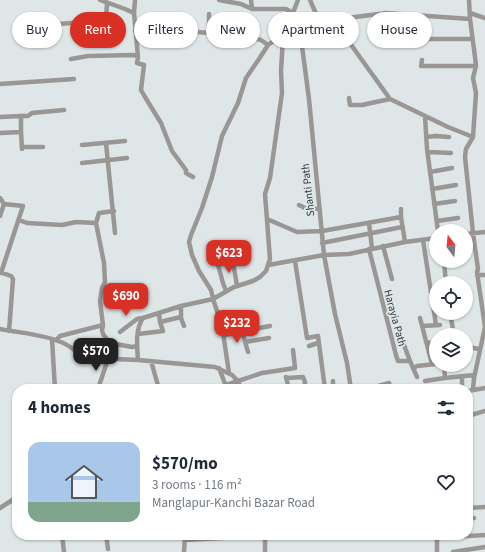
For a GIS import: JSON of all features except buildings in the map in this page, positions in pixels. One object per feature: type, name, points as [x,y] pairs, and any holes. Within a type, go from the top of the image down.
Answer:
[{"type":"street","points":[[100,0],[125,8],[134,13]]},
{"type":"street","points":[[134,12],[135,0]]},
{"type":"street","points":[[219,0],[241,4],[252,9],[286,8],[293,12],[298,0]]},
{"type":"street","points":[[251,0],[252,9]]},
{"type":"street","points":[[310,0],[315,12]]},
{"type":"street","points":[[470,0],[470,16],[475,66],[473,78],[476,93],[473,137],[466,149],[465,157],[472,224]]},
{"type":"street","points":[[62,24],[106,20],[107,3]]},
{"type":"street","points":[[359,16],[386,13],[470,16],[485,18]]},
{"type":"street","points":[[432,39],[472,39]]},
{"type":"street","points":[[229,373],[224,335],[211,290],[196,265],[189,242],[212,177],[222,136],[238,102],[246,78],[268,44],[260,40]]},
{"type":"street","points":[[137,48],[137,62],[144,65],[141,90],[161,123],[172,151],[186,170],[186,173],[193,177]]},
{"type":"street","points":[[120,332],[137,320],[159,312],[213,298],[237,286],[254,281],[266,270],[270,259],[265,194],[270,178],[282,93],[282,48]]},
{"type":"street","name":"Shanti Path","points":[[303,48],[320,209],[322,243],[350,384]]},
{"type":"street","points":[[353,48],[390,99],[473,137]]},
{"type":"street","points":[[71,59],[88,56],[134,55],[138,57]]},
{"type":"street","points":[[422,60],[420,66],[475,66]]},
{"type":"street","points":[[0,84],[74,79]]},
{"type":"street","points":[[349,98],[350,105],[362,105],[390,99]]},
{"type":"street","points":[[0,117],[28,116],[32,113],[64,110]]},
{"type":"street","points":[[21,116],[22,148],[43,147]]},
{"type":"street","points":[[425,116],[426,137],[437,224]]},
{"type":"street","points":[[0,133],[21,132]]},
{"type":"street","points":[[426,137],[449,137]]},
{"type":"street","points":[[82,145],[125,141]]},
{"type":"street","points":[[106,143],[114,211],[115,234]]},
{"type":"street","points":[[428,152],[451,153]]},
{"type":"street","points":[[82,163],[127,158]]},
{"type":"street","points":[[430,172],[452,168]]},
{"type":"street","points":[[432,189],[456,185]]},
{"type":"street","points":[[0,198],[4,204]]},
{"type":"street","points":[[434,204],[455,201]]},
{"type":"street","points":[[0,216],[4,204]]},
{"type":"street","points":[[4,204],[23,206],[1,273],[11,276],[13,279],[9,331]]},
{"type":"street","points":[[299,205],[305,208],[320,209]]},
{"type":"street","points":[[401,209],[405,242]]},
{"type":"street","points":[[99,384],[109,342],[102,330],[103,325],[100,301],[102,288],[105,282],[104,263],[96,222],[99,213],[114,211]]},
{"type":"street","points":[[267,219],[298,232],[322,231],[401,217]]},
{"type":"street","points":[[436,221],[458,218]]},
{"type":"street","points":[[19,220],[27,223],[62,225],[76,222],[96,222]]},
{"type":"street","points":[[368,223],[370,249]]},
{"type":"street","points":[[322,243],[402,227]]},
{"type":"street","points":[[472,384],[485,327],[477,275],[473,233],[485,232]]},
{"type":"street","points":[[268,265],[324,255],[349,254],[383,246],[429,239]]},
{"type":"street","points":[[422,326],[438,325],[423,240]]},
{"type":"street","points":[[383,246],[392,279]]},
{"type":"street","name":"Harayia Path","points":[[370,249],[398,361],[410,361],[417,377]]},
{"type":"street","points":[[232,255],[237,286]]},
{"type":"street","points":[[217,261],[226,291]]},
{"type":"street","points":[[295,261],[307,338],[318,336],[324,384]]},
{"type":"street","points":[[477,275],[485,275]]},
{"type":"street","points":[[181,306],[181,317],[184,326]]},
{"type":"street","points":[[138,334],[163,331],[159,312]]},
{"type":"street","points":[[160,322],[181,317]]},
{"type":"street","points":[[138,360],[138,334],[140,323],[143,318]]},
{"type":"street","points":[[420,318],[429,350]]},
{"type":"street","points":[[54,339],[60,336],[103,325]]},
{"type":"street","points":[[224,335],[270,326]]},
{"type":"street","points":[[0,329],[54,339],[66,344],[85,357],[90,358],[151,361],[219,368],[229,373],[238,381],[239,384]]},
{"type":"street","points":[[242,331],[248,352]]},
{"type":"street","points":[[245,342],[269,338]]},
{"type":"street","points":[[54,339],[54,384]]},
{"type":"street","points":[[309,346],[318,343]]},
{"type":"street","points":[[116,344],[132,347],[137,346]]},
{"type":"street","points":[[404,345],[410,361]]},
{"type":"street","points":[[473,348],[480,349]]},
{"type":"street","points":[[232,384],[258,374],[284,371],[295,368],[293,350]]},
{"type":"street","points":[[151,361],[158,384]]},
{"type":"street","points":[[414,368],[417,366],[429,365]]},
{"type":"street","points":[[219,368],[225,384]]},
{"type":"street","points":[[284,371],[288,384]]},
{"type":"street","points":[[445,372],[445,378]]},
{"type":"street","points":[[426,381],[474,375]]},
{"type":"street","points":[[462,376],[462,384]]},
{"type":"street","points":[[286,378],[303,377],[305,384]]},
{"type":"street","points":[[473,390],[485,388]]},
{"type":"street","points":[[473,415],[485,411]]},
{"type":"street","points":[[0,508],[12,500]]},
{"type":"street","points":[[473,508],[485,507]]},
{"type":"street","points":[[473,535],[485,535]]},
{"type":"street","points":[[63,540],[64,552]]},
{"type":"street","points":[[107,540],[108,549]]},
{"type":"street","points":[[184,552],[185,540]]},
{"type":"street","points":[[265,540],[265,552]]},
{"type":"street","points":[[437,540],[437,552]]},
{"type":"street","points":[[453,552],[475,550],[485,547]]}]
